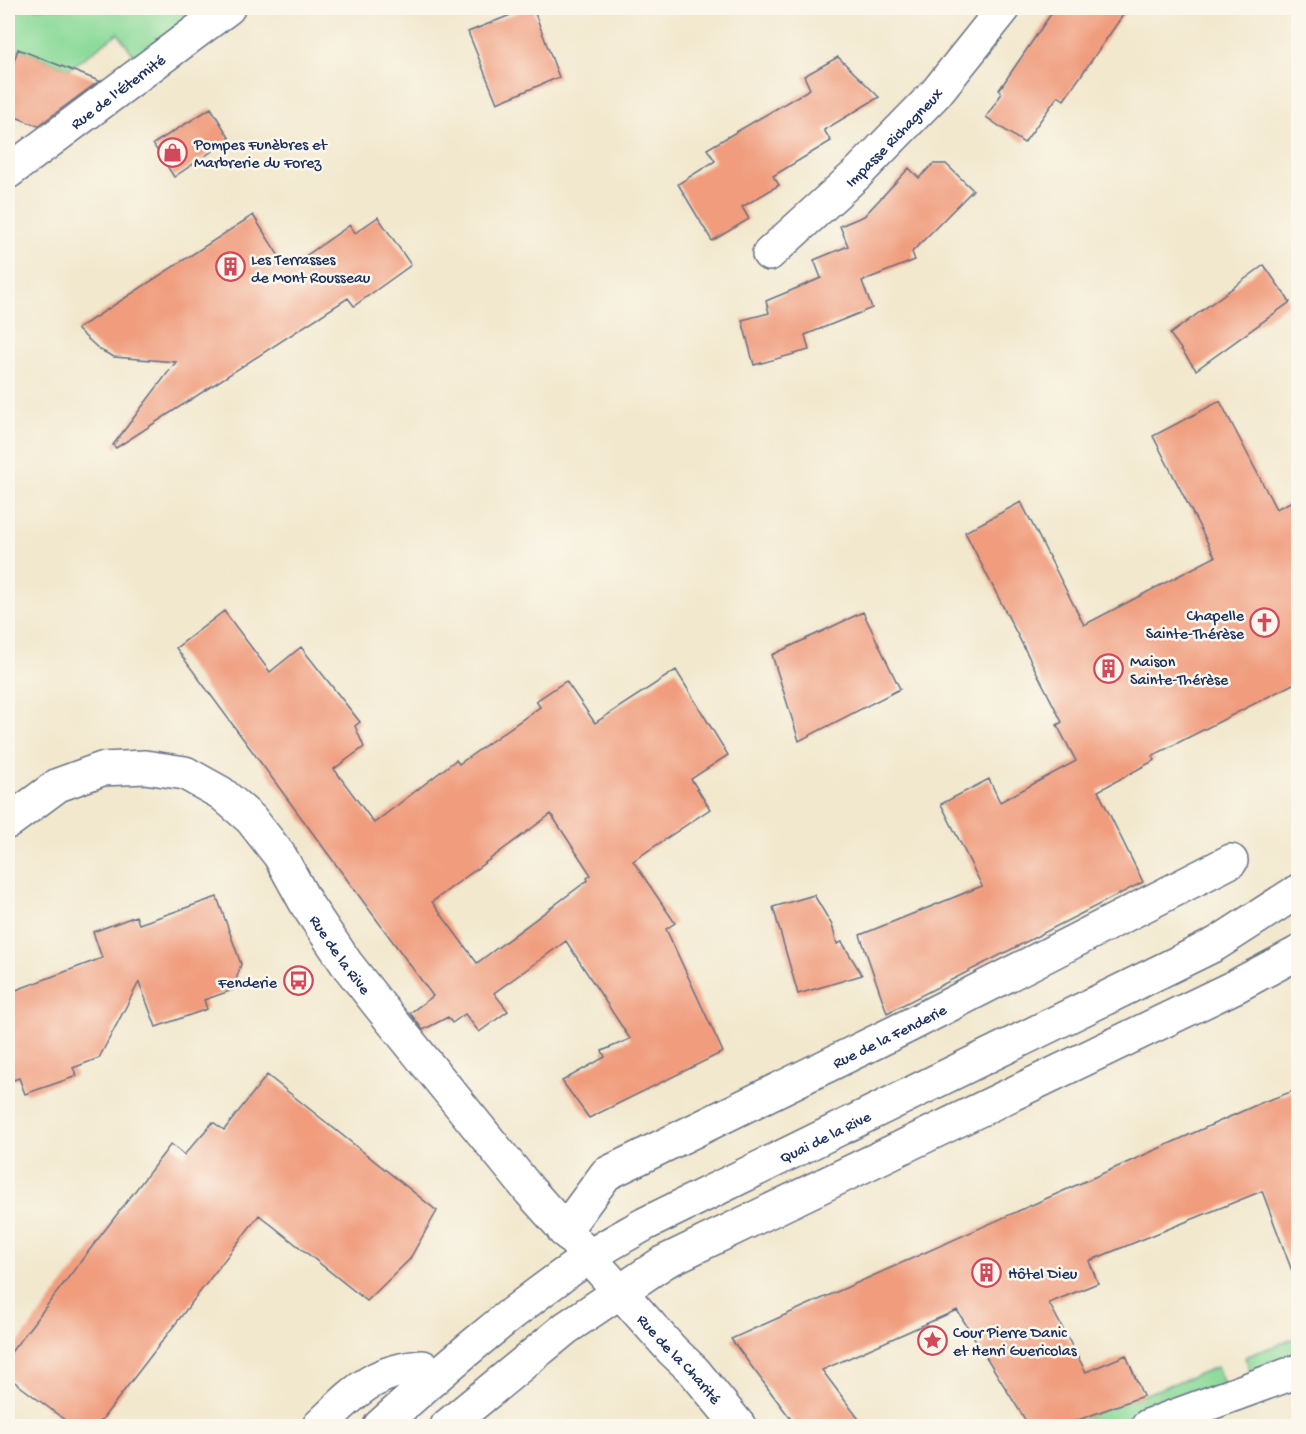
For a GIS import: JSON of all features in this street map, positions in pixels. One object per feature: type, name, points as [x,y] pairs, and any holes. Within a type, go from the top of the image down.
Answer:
[{"type":"main road","name":"Rue de l'Éternité","points":[[8,172],[228,8]]},
{"type":"main road","name":"Impasse Richagneux","points":[[769,254],[857,174],[936,93],[1004,8]]},
{"type":"main road","name":"Rue de la Rive","points":[[8,822],[58,785],[102,769],[145,767],[185,773],[221,794],[251,819],[280,856],[307,905],[346,963],[564,1231],[620,1291]]},
{"type":"main road","name":"Rue de la Fenderie","points":[[564,1231],[606,1174],[908,1026],[1231,861]]},
{"type":"main road","name":"Quai de la Rive","points":[[380,1426],[436,1376],[537,1295],[588,1258],[645,1224],[1216,944],[1299,891]]},
{"type":"main road","points":[[447,1426],[541,1348],[664,1262],[1226,991],[1299,952]]},
{"type":"main road","name":"Rue de la Charité","points":[[620,1291],[672,1350],[694,1371],[738,1426]]},
{"type":"main road","points":[[319,1426],[358,1390],[391,1371],[423,1367],[436,1376]]},
{"type":"main road","points":[[1148,1426],[1299,1371]]},
{"type":"green space","points":[[8,8],[202,8],[135,57],[118,33],[69,69],[18,49],[11,70],[8,68]]},
{"type":"green space","points":[[1298,1337],[1298,1358],[1252,1376],[1245,1357]]},
{"type":"green space","points":[[1217,1367],[1225,1386],[1119,1426],[1062,1426]]},
{"type":"building","points":[[533,8],[559,77],[497,103],[468,32]]},
{"type":"building","points":[[1055,8],[1128,8],[1064,100],[1058,96],[1024,143],[986,117],[1002,93],[999,90]]},
{"type":"building","points":[[18,49],[99,81],[38,126],[8,114],[8,79]]},
{"type":"building","points":[[838,57],[879,97],[824,130],[831,141],[773,176],[779,185],[742,207],[749,219],[712,241],[678,184],[715,161],[707,149],[810,89],[804,76]]},
{"type":"building","points":[[211,108],[230,139],[174,177],[153,144]]},
{"type":"building","points":[[933,164],[946,164],[973,190],[912,252],[915,260],[862,281],[872,308],[805,335],[809,350],[754,365],[742,320],[769,313],[766,301],[821,278],[814,260],[848,246],[840,226],[864,216],[909,168],[919,178]]},
{"type":"building","name":"Les Terrasses de Mont Rousseau","points":[[253,215],[287,269],[350,225],[355,233],[378,217],[411,265],[354,306],[348,298],[116,448],[113,445],[176,362],[114,357],[100,350],[77,329]]},
{"type":"building","points":[[1264,265],[1290,302],[1196,370],[1170,334]]},
{"type":"building","points":[[1220,401],[1276,509],[1299,498],[1299,681],[1152,756],[1155,760],[1098,791],[1143,882],[887,1013],[860,935],[982,886],[941,804],[989,779],[1000,802],[1076,761],[1057,725],[1062,722],[965,532],[1021,502],[1084,625],[1215,557],[1153,436]]},
{"type":"building","points":[[224,611],[270,672],[301,647],[360,722],[355,726],[364,747],[334,769],[374,823],[456,760],[459,764],[540,707],[536,701],[566,681],[595,723],[676,670],[728,755],[691,779],[710,809],[633,861],[675,923],[666,929],[723,1052],[589,1118],[562,1081],[605,1057],[602,1051],[630,1039],[566,941],[494,993],[508,1011],[479,1032],[465,1014],[452,1023],[448,1017],[423,1030],[410,1013],[433,996],[176,648]],"holes":[[[551,814],[591,875],[587,878],[588,880],[477,963],[432,902]]]},
{"type":"building","points":[[863,612],[900,689],[799,741],[772,655]]},
{"type":"building","points":[[814,895],[832,925],[837,944],[842,942],[862,975],[798,994],[773,907]]},
{"type":"building","points":[[217,897],[241,964],[233,990],[204,1000],[207,1009],[156,1027],[139,982],[99,1058],[73,1068],[77,1076],[25,1094],[19,1078],[8,1082],[8,993],[102,958],[93,932],[136,916],[139,924]]},
{"type":"building","points":[[267,1075],[437,1211],[409,1260],[367,1301],[259,1215],[97,1426],[73,1426],[8,1377],[8,1356],[171,1144],[184,1155],[213,1122],[224,1130]]},
{"type":"building","name":"Hôtel Dieu","points":[[1299,1089],[1299,1278],[1295,1279],[1262,1191],[1089,1261],[1098,1283],[1049,1303],[1086,1372],[1126,1355],[1143,1396],[1062,1426],[1029,1426],[957,1310],[822,1370],[864,1426],[796,1426],[731,1339],[1263,1102]]},
{"type":"place","name":"Pompes Funèbres et Marbrerie du Forez","points":[[173,152]]},
{"type":"place","name":"Les Terrasses de Mont Rousseau","points":[[230,267]]},
{"type":"place","name":"Chapelle Sainte-Thérèse","points":[[1265,623]]},
{"type":"place","name":"Maison Sainte-Thérèse","points":[[1109,669]]},
{"type":"place","name":"Fenderie","points":[[298,981]]},
{"type":"place","name":"Hôtel Dieu","points":[[987,1272]]},
{"type":"place","name":"Cour Pierre Danic et Henri Guericolas","points":[[932,1340]]}]
